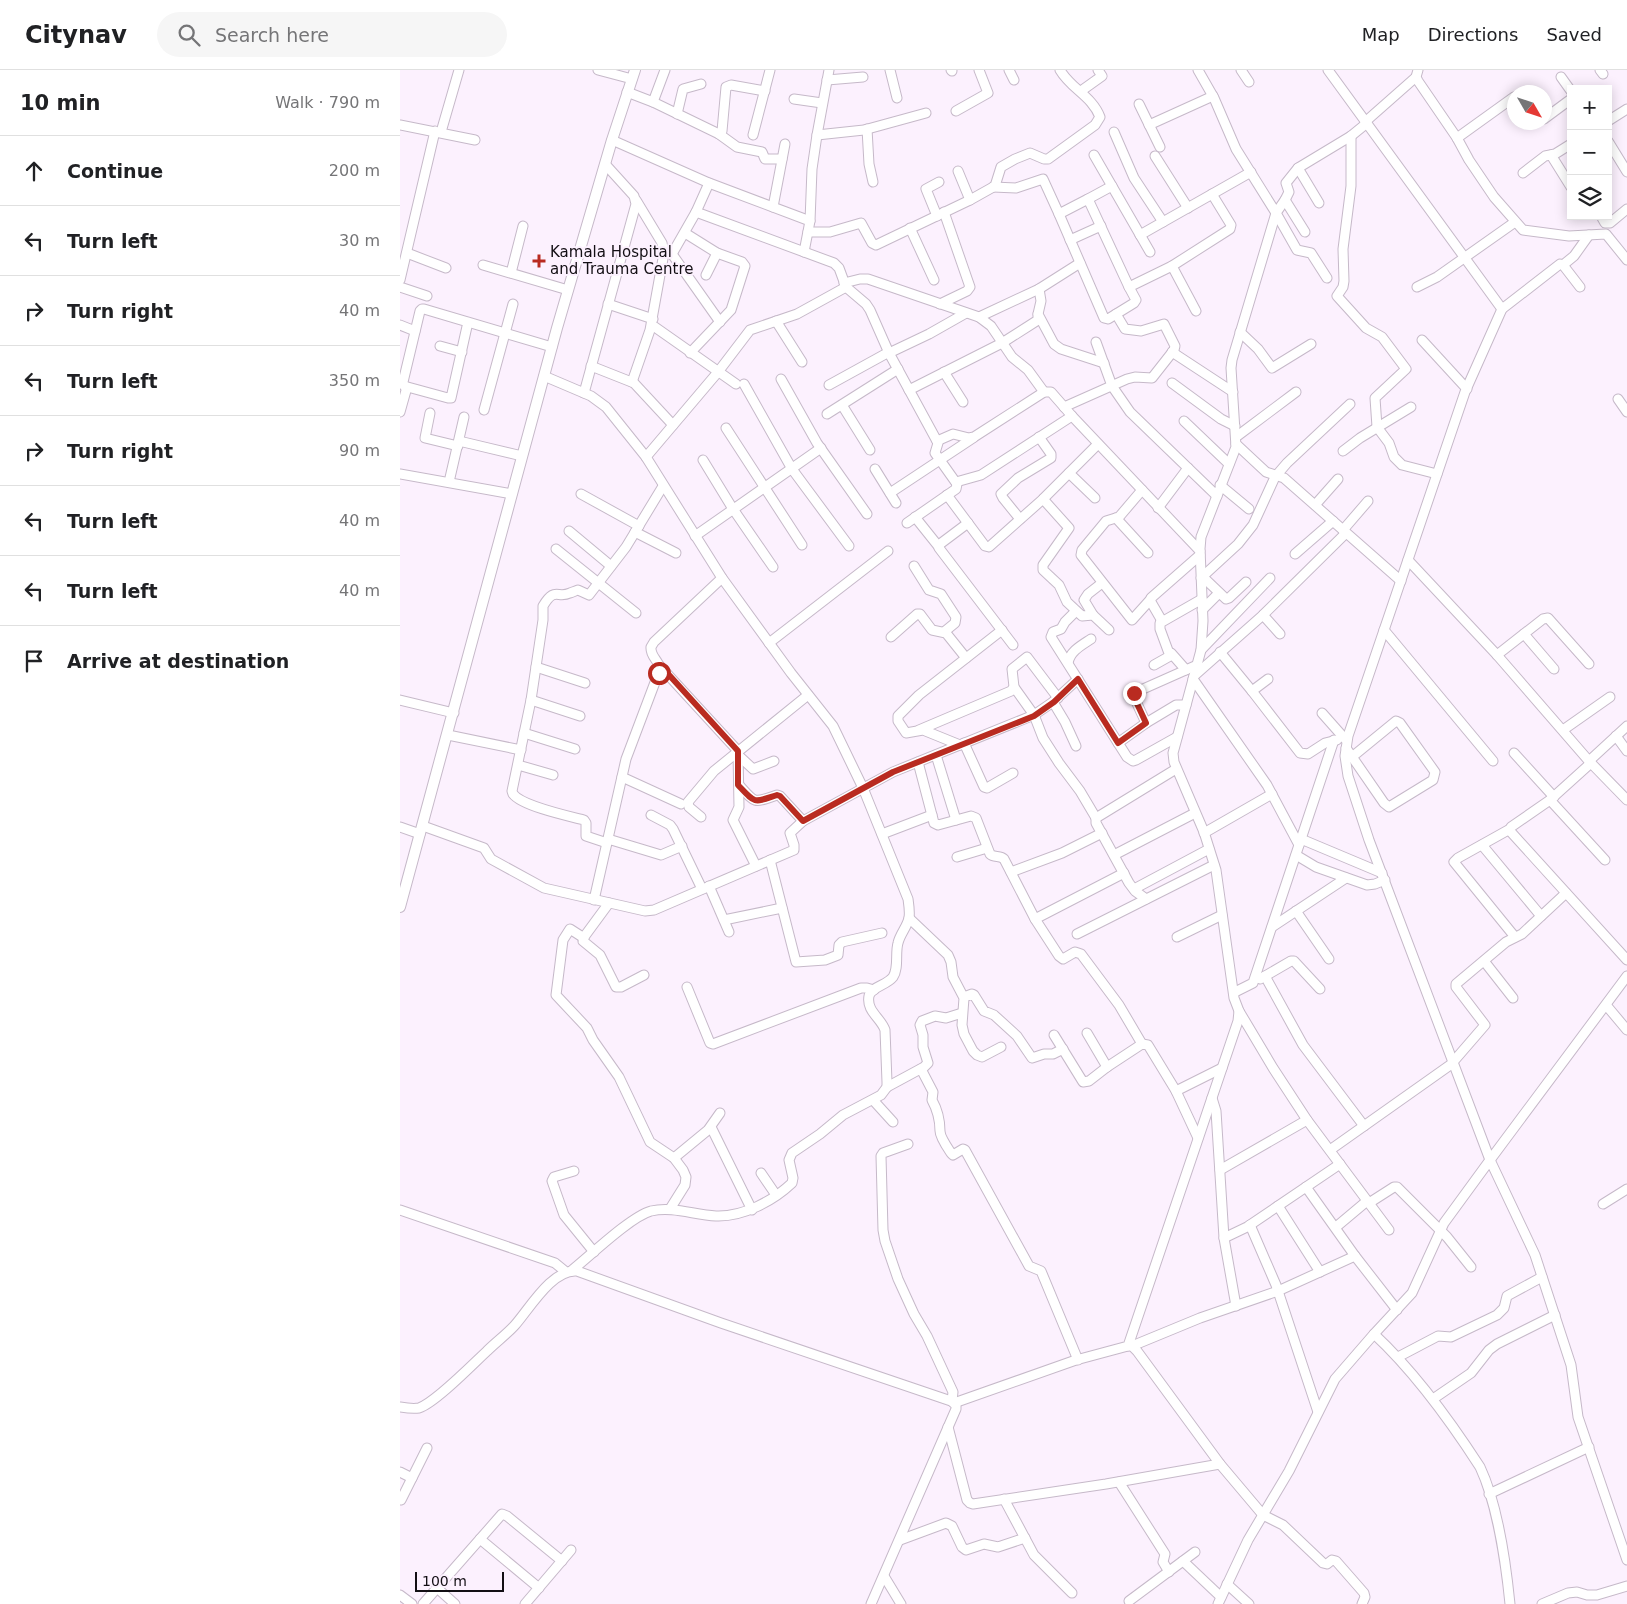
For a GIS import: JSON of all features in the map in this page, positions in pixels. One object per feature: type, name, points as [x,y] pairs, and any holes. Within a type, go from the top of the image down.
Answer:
[{"type":"main road","points":[[400,907],[552,347],[633,74]]},
{"type":"street","points":[[400,280],[438,132],[458,70]]},
{"type":"street","points":[[598,70],[633,74]]},
{"type":"street","points":[[654,102],[665,70]]},
{"type":"street","points":[[753,135],[770,70]]},
{"type":"street","points":[[804,252],[810,221],[812,169],[829,70]]},
{"type":"street","points":[[890,70],[897,98]]},
{"type":"street","points":[[956,110],[988,93],[979,70]]},
{"type":"street","points":[[1009,70],[1014,80]]},
{"type":"street","points":[[808,232],[830,232],[860,223],[872,243],[876,244],[970,200],[993,187],[996,184],[1002,166],[1028,153],[1044,159],[1048,158],[1095,125],[1100,117],[1097,108],[1081,91],[1071,85],[1060,70]]},
{"type":"street","points":[[1081,91],[1102,76],[1098,70]]},
{"type":"street","points":[[1198,70],[1213,96],[1236,149],[1297,250],[1311,253],[1327,278]]},
{"type":"street","points":[[1241,70],[1249,82]]},
{"type":"street","points":[[1328,70],[1502,309]]},
{"type":"street","points":[[1389,1230],[1307,1120],[1272,1068],[1239,1011],[1234,998],[1214,865],[1204,833],[1176,769],[1173,757],[1200,650],[1202,635],[1202,578],[1200,553],[1204,527],[1229,464],[1236,440],[1231,368],[1276,213],[1289,192],[1286,183],[1298,168],[1351,136],[1417,74],[1469,160],[1494,197],[1523,230],[1569,236],[1604,234],[1609,236],[1627,260]]},
{"type":"street","points":[[827,80],[862,77]]},
{"type":"street","points":[[1561,77],[1567,85]]},
{"type":"street","points":[[677,114],[682,89],[701,84]]},
{"type":"street","points":[[719,134],[722,131],[726,87],[730,85],[764,91]]},
{"type":"street","points":[[628,92],[654,102],[719,134],[737,147],[762,152],[765,159],[782,160]]},
{"type":"street","points":[[1149,125],[1213,96]]},
{"type":"street","points":[[794,99],[822,103]]},
{"type":"street","points":[[1457,138],[1507,102]]},
{"type":"street","points":[[1552,113],[1567,102]]},
{"type":"street","points":[[1139,104],[1160,147]]},
{"type":"street","points":[[1612,118],[1627,109]]},
{"type":"street","points":[[817,135],[867,129],[926,113]]},
{"type":"street","points":[[400,125],[476,140]]},
{"type":"street","points":[[867,129],[869,164],[874,182]]},
{"type":"street","points":[[1114,132],[1134,178],[1163,222]]},
{"type":"street","points":[[1351,136],[1351,186],[1343,249],[1344,281],[1343,287],[1336,296],[1366,328],[1382,337],[1406,369],[1375,398],[1378,427],[1389,443],[1392,454],[1400,463],[1437,474]]},
{"type":"street","points":[[612,140],[709,183],[810,221]]},
{"type":"street","points":[[772,207],[786,144]]},
{"type":"street","points":[[1523,173],[1545,156],[1551,155],[1567,146]]},
{"type":"street","points":[[1612,148],[1627,172]]},
{"type":"street","points":[[1094,154],[1150,252]]},
{"type":"street","points":[[1551,155],[1567,181]]},
{"type":"street","points":[[1155,156],[1188,208]]},
{"type":"street","points":[[605,164],[636,200],[664,248],[672,254],[720,322]]},
{"type":"street","points":[[1298,168],[1319,203]]},
{"type":"street","points":[[958,171],[970,200]]},
{"type":"street","points":[[1140,235],[1251,172]]},
{"type":"street","points":[[993,187],[1016,188],[1044,179],[1104,318],[1108,319],[1135,302],[1088,198]]},
{"type":"street","points":[[939,182],[926,190],[940,214],[970,286],[967,291],[940,304]]},
{"type":"street","points":[[672,254],[696,212],[709,183]]},
{"type":"street","points":[[1059,214],[1112,186]]},
{"type":"street","points":[[1129,287],[1172,266],[1231,228],[1212,194]]},
{"type":"street","points":[[584,393],[636,200]]},
{"type":"street","points":[[1285,200],[1305,232]]},
{"type":"street","points":[[1612,216],[1627,209]]},
{"type":"street","points":[[696,212],[837,265],[845,285],[866,304],[889,352],[937,441],[936,453],[958,486],[907,523]]},
{"type":"street","points":[[1604,220],[1604,234]]},
{"type":"street","points":[[1417,288],[1437,277],[1515,222]]},
{"type":"street","points":[[511,273],[523,226]]},
{"type":"street","points":[[1070,240],[1101,226]]},
{"type":"street","points":[[910,228],[934,280]]},
{"type":"street","points":[[685,232],[717,253],[742,262],[745,266],[732,307],[690,353]]},
{"type":"street","points":[[1589,235],[1574,256],[1563,265],[1560,264],[1502,309],[1466,389],[1346,742],[1345,756],[1348,776],[1383,877],[1490,1160],[1533,1250],[1571,1365],[1576,1410],[1627,1560]]},
{"type":"street","points":[[632,382],[652,322],[664,248]]},
{"type":"street","points":[[407,253],[446,268]]},
{"type":"street","points":[[706,276],[717,253]]},
{"type":"street","points":[[979,317],[1039,290],[1080,263]]},
{"type":"street","points":[[483,264],[568,290]]},
{"type":"street","points":[[1563,265],[1580,287]]},
{"type":"street","points":[[1172,266],[1196,311]]},
{"type":"street","points":[[646,457],[718,372],[747,332],[797,314],[845,285],[860,279],[868,279],[979,317],[991,326],[1015,360],[1028,370],[1044,392]]},
{"type":"street","points":[[400,287],[427,296]]},
{"type":"street","points":[[909,390],[1002,343],[1038,320],[1041,301],[1039,290]]},
{"type":"street","points":[[484,410],[513,304]]},
{"type":"street","points":[[608,304],[652,322],[690,353],[740,384],[792,468],[849,546]]},
{"type":"street","points":[[468,322],[451,398],[403,385],[404,365],[422,309],[468,322],[552,347]]},
{"type":"street","points":[[829,385],[966,313]]},
{"type":"street","points":[[1038,314],[1057,347],[1104,364]]},
{"type":"street","points":[[1064,407],[1132,378],[1152,378],[1172,352],[1175,342],[1165,325],[1161,324],[1141,330],[1125,329],[1116,314]]},
{"type":"street","points":[[776,321],[802,362]]},
{"type":"street","points":[[400,325],[415,331]]},
{"type":"street","points":[[1240,332],[1258,349],[1272,368],[1311,344]]},
{"type":"street","points":[[1422,340],[1466,389]]},
{"type":"street","points":[[1096,342],[1112,386],[1136,418],[1217,496]]},
{"type":"street","points":[[440,346],[462,352]]},
{"type":"street","points":[[1172,352],[1232,392]]},
{"type":"street","points":[[591,366],[632,382],[673,425]]},
{"type":"street","points":[[828,414],[898,369]]},
{"type":"street","points":[[944,372],[963,402]]},
{"type":"street","points":[[544,376],[584,393],[606,407],[646,457],[722,578],[833,726],[863,788],[908,899],[910,910],[909,918],[898,943],[893,977],[874,990],[868,997],[871,1011],[884,1026],[885,1030],[887,1087]]},
{"type":"street","points":[[781,379],[820,448],[867,514]]},
{"type":"street","points":[[1172,383],[1221,419],[1235,426]]},
{"type":"street","points":[[400,412],[402,399],[407,387]]},
{"type":"street","points":[[890,493],[1044,392],[1051,392],[1200,553]]},
{"type":"street","points":[[1236,440],[1296,392]]},
{"type":"street","points":[[1618,399],[1627,410]]},
{"type":"street","points":[[1202,578],[1238,544],[1253,525],[1276,476],[1287,463],[1350,404]]},
{"type":"street","points":[[842,405],[870,450]]},
{"type":"street","points":[[1343,451],[1360,438],[1411,407]]},
{"type":"street","points":[[430,413],[426,438],[522,456]]},
{"type":"street","points":[[956,482],[977,477],[1072,416]]},
{"type":"street","points":[[450,482],[464,417]]},
{"type":"street","points":[[1184,421],[1229,464]]},
{"type":"street","points":[[726,428],[802,545]]},
{"type":"street","points":[[937,441],[953,434],[974,438]]},
{"type":"street","points":[[1020,519],[1001,494],[1014,481],[1051,458],[1051,454],[1040,437]]},
{"type":"street","points":[[1236,440],[1266,472],[1284,478],[1401,581]]},
{"type":"street","points":[[947,495],[985,546],[989,546],[1043,499],[1098,444]]},
{"type":"street","points":[[695,536],[820,448]]},
{"type":"street","points":[[703,460],[733,509],[773,567]]},
{"type":"street","points":[[1158,508],[1188,468]]},
{"type":"street","points":[[875,469],[896,503]]},
{"type":"street","points":[[1069,473],[1095,498]]},
{"type":"street","points":[[400,474],[512,494]]},
{"type":"street","points":[[1315,505],[1338,479]]},
{"type":"street","points":[[663,486],[637,529],[589,595],[576,590],[570,594],[553,594],[545,602],[542,609],[543,620],[531,700],[512,791],[514,797],[543,809],[584,820],[586,823],[586,836],[661,856],[682,846]]},
{"type":"street","points":[[1220,486],[1249,508]]},
{"type":"street","points":[[1142,490],[1116,518],[1106,521],[1081,553],[1081,557],[1132,620],[1152,596],[1200,553]]},
{"type":"street","points":[[581,494],[676,553]]},
{"type":"street","points":[[1043,499],[1069,528],[1043,565],[1043,570],[1059,584],[1067,602],[1076,611],[1085,617],[1093,615]]},
{"type":"street","points":[[1193,678],[1263,615],[1344,532],[1368,502]]},
{"type":"street","points":[[915,518],[1014,645]]},
{"type":"street","points":[[1116,518],[1148,553]]},
{"type":"street","points":[[1295,554],[1333,521]]},
{"type":"street","points":[[938,547],[968,523]]},
{"type":"street","points":[[569,531],[611,566]]},
{"type":"street","points":[[556,549],[636,613]]},
{"type":"street","points":[[769,643],[888,551]]},
{"type":"street","points":[[1408,560],[1497,655],[1590,762],[1627,800]]},
{"type":"street","points":[[914,566],[929,590],[941,594],[956,617],[955,622],[944,632]]},
{"type":"street","points":[[722,578],[654,642],[650,652],[753,770],[774,761]]},
{"type":"street","points":[[1202,578],[1228,599],[1246,582]]},
{"type":"street","points":[[1200,650],[1270,578]]},
{"type":"street","points":[[1102,583],[1088,594],[1084,600],[1093,615],[1109,630]]},
{"type":"street","points":[[1202,610],[1219,593]]},
{"type":"street","points":[[1150,600],[1162,621]]},
{"type":"street","points":[[1186,670],[1171,653],[1159,626],[1162,621],[1202,600]]},
{"type":"street","points":[[1076,611],[1061,629],[1053,632],[1051,637],[1127,757],[1132,760],[1177,737]]},
{"type":"street","points":[[891,637],[918,613],[932,630],[944,632],[966,658]]},
{"type":"street","points":[[1263,615],[1280,634]]},
{"type":"street","points":[[1497,655],[1543,619],[1548,618],[1589,664]]},
{"type":"street","points":[[1230,619],[1244,632]]},
{"type":"street","points":[[1002,630],[919,695],[900,713],[898,721],[903,730],[910,733],[1011,691],[1014,687]]},
{"type":"street","points":[[1384,630],[1493,761]]},
{"type":"street","points":[[1524,634],[1554,669]]},
{"type":"street","points":[[1068,662],[1075,650],[1091,639]]},
{"type":"street","points":[[1220,652],[1302,754],[1308,754],[1325,743],[1334,740],[1346,742]]},
{"type":"street","points":[[1154,666],[1167,659],[1171,653]]},
{"type":"street","points":[[1076,746],[1056,700],[1029,658],[1026,657],[1012,669],[1014,687],[1034,716],[1043,738],[1059,764],[1077,786],[1096,818],[1096,823],[1124,873],[1134,889],[1146,899]]},
{"type":"street","points":[[594,900],[626,759],[659,673],[660,665]]},
{"type":"street","points":[[1146,723],[1134,693],[1197,665]]},
{"type":"street","points":[[536,667],[585,683]]},
{"type":"street","points":[[1193,678],[1272,794],[1300,842],[1383,877]]},
{"type":"street","points":[[400,827],[422,830],[486,849],[487,855],[491,859],[544,888],[650,911],[794,850],[790,833],[803,821],[893,772],[1034,716],[1056,700],[1078,679]]},
{"type":"street","points":[[1252,691],[1268,679]]},
{"type":"street","points":[[701,817],[689,807],[688,802],[714,771],[808,695]]},
{"type":"street","points":[[1563,730],[1610,697]]},
{"type":"street","points":[[400,700],[454,713]]},
{"type":"street","points":[[531,700],[580,716]]},
{"type":"street","points":[[1118,743],[1176,705],[1186,705]]},
{"type":"street","points":[[1322,713],[1346,742],[1352,757],[1384,803],[1389,807],[1433,780],[1436,774],[1400,723],[1396,721],[1352,757]]},
{"type":"street","points":[[1515,938],[1454,862],[1510,829],[1552,799],[1627,726]]},
{"type":"street","points":[[919,730],[962,744],[984,787],[987,788],[1013,774]]},
{"type":"street","points":[[524,733],[575,749]]},
{"type":"street","points":[[448,735],[521,750]]},
{"type":"street","points":[[1616,736],[1627,751]]},
{"type":"street","points":[[1253,983],[1334,740]]},
{"type":"street","points":[[1514,752],[1605,860]]},
{"type":"street","points":[[738,753],[739,807],[733,820],[756,866]]},
{"type":"street","points":[[936,755],[956,820]]},
{"type":"street","points":[[918,762],[936,824],[974,816],[991,855],[1003,858],[1036,919],[1061,958],[1066,958],[1077,952],[1081,954],[1119,1005],[1142,1044]]},
{"type":"street","points":[[518,765],[553,775]]},
{"type":"street","points":[[1096,818],[1176,769]]},
{"type":"street","points":[[622,777],[681,804]]},
{"type":"street","points":[[738,785],[754,800],[758,801],[777,795],[780,796],[803,821]]},
{"type":"street","points":[[1204,833],[1272,794]]},
{"type":"street","points":[[1114,855],[1196,813]]},
{"type":"street","points":[[651,815],[670,825],[729,932]]},
{"type":"street","points":[[882,834],[932,815]]},
{"type":"street","points":[[1510,829],[1511,834],[1627,960]]},
{"type":"street","points":[[1011,872],[1062,853],[1102,833]]},
{"type":"street","points":[[1482,845],[1542,916]]},
{"type":"street","points":[[957,857],[987,848]]},
{"type":"street","points":[[1134,889],[1209,849]]},
{"type":"street","points":[[1296,855],[1316,867],[1366,885],[1375,884],[1383,877]]},
{"type":"street","points":[[770,860],[795,961],[798,963],[832,958],[838,955],[839,945],[842,942],[882,934]]},
{"type":"street","points":[[1077,934],[1214,865]]},
{"type":"street","points":[[1036,919],[1124,873]]},
{"type":"street","points":[[1272,927],[1346,878]]},
{"type":"street","points":[[1330,1150],[1453,1062],[1485,1025],[1456,986],[1506,942],[1522,934],[1566,893]]},
{"type":"street","points":[[584,938],[609,903]]},
{"type":"street","points":[[724,920],[782,908]]},
{"type":"street","points":[[1296,911],[1328,959]]},
{"type":"street","points":[[1177,937],[1222,915]]},
{"type":"street","points":[[909,918],[948,955],[953,977],[964,997],[962,1013],[964,1034],[977,1055],[982,1057],[1001,1047]]},
{"type":"street","points":[[644,975],[621,987],[616,987],[602,958],[585,943],[584,938],[570,929],[563,938],[556,995],[587,1028],[593,1040],[619,1077],[650,1142],[674,1158],[683,1170],[686,1177],[685,1185],[670,1209]]},
{"type":"street","points":[[1234,992],[1291,961],[1294,961],[1320,989]]},
{"type":"street","points":[[1484,961],[1514,998]]},
{"type":"street","points":[[1265,976],[1303,1045],[1364,1126]]},
{"type":"street","points":[[1183,1561],[1219,1600],[1248,1540],[1293,1465],[1340,1371],[1412,1294],[1440,1231],[1449,1217],[1627,976]]},
{"type":"street","points":[[687,987],[711,1044],[861,988],[874,990]]},
{"type":"street","points":[[964,997],[974,995],[984,1011],[994,1015],[1017,1036],[1032,1058],[1044,1054],[1053,1054],[1063,1049]]},
{"type":"street","points":[[1606,1005],[1627,1030]]},
{"type":"street","points":[[1130,1346],[1238,1021],[1239,1011]]},
{"type":"street","points":[[400,1407],[422,1407],[443,1391],[515,1325],[538,1295],[633,1220],[650,1212],[670,1209],[716,1216],[752,1210],[776,1195],[792,1183],[793,1178],[789,1160],[792,1153],[843,1115],[881,1096],[887,1087],[922,1069],[928,1063],[923,1047],[920,1023],[935,1016],[946,1018],[962,1013]]},
{"type":"street","points":[[1087,1034],[1107,1067]]},
{"type":"street","points":[[1054,1035],[1083,1082],[1089,1081],[1142,1044],[1146,1044],[1150,1047],[1176,1091],[1198,1138]]},
{"type":"street","points":[[1176,1091],[1222,1068]]},
{"type":"street","points":[[922,1069],[933,1092],[932,1100],[936,1108],[940,1132],[950,1153],[953,1154],[963,1149],[965,1150],[1029,1266],[1041,1271],[1078,1360]]},
{"type":"street","points":[[1212,1098],[1216,1111],[1224,1238],[1236,1306]]},
{"type":"street","points":[[873,1100],[893,1122]]},
{"type":"street","points":[[674,1158],[704,1134],[720,1113]]},
{"type":"street","points":[[1220,1170],[1307,1120]]},
{"type":"street","points":[[711,1126],[752,1210]]},
{"type":"street","points":[[871,1604],[956,1409],[953,1402],[953,1392],[928,1336],[914,1314],[898,1279],[884,1235],[881,1156],[883,1153],[908,1144]]},
{"type":"street","points":[[1224,1238],[1250,1224],[1340,1164]]},
{"type":"street","points":[[574,1171],[554,1177],[552,1181],[564,1215],[594,1252]]},
{"type":"street","points":[[761,1173],[776,1195]]},
{"type":"street","points":[[1306,1187],[1355,1256],[1397,1310]]},
{"type":"street","points":[[1336,1227],[1368,1202],[1397,1187],[1448,1237],[1471,1267]]},
{"type":"street","points":[[1603,1204],[1627,1189]]},
{"type":"street","points":[[1278,1206],[1320,1272]]},
{"type":"street","points":[[400,1210],[555,1263],[569,1271],[577,1271],[721,1323],[953,1402],[1078,1360],[1130,1346],[1278,1291],[1355,1256]]},
{"type":"street","points":[[1250,1224],[1278,1291],[1318,1412]]},
{"type":"street","points":[[1398,1356],[1438,1336],[1451,1337],[1497,1315],[1504,1308],[1507,1296],[1542,1277]]},
{"type":"street","points":[[1433,1400],[1471,1373],[1489,1350],[1497,1344],[1555,1315]]},
{"type":"street","points":[[1374,1334],[1398,1356],[1433,1400],[1480,1467],[1489,1494],[1507,1574],[1510,1604]]},
{"type":"street","points":[[1130,1346],[1138,1351],[1220,1464],[1263,1515],[1281,1523],[1323,1564],[1327,1564],[1332,1560],[1336,1561],[1364,1592],[1365,1596],[1362,1604]]},
{"type":"street","points":[[948,1427],[968,1502],[973,1504],[1119,1482],[1220,1464]]},
{"type":"street","points":[[1489,1494],[1589,1447]]},
{"type":"street","points":[[401,1500],[427,1448]]},
{"type":"street","points":[[400,1472],[412,1478]]},
{"type":"street","points":[[1119,1482],[1165,1554],[1163,1562],[1169,1572]]},
{"type":"street","points":[[1004,1499],[1040,1562],[1072,1593]]},
{"type":"street","points":[[423,1604],[500,1516],[504,1515],[562,1562]]},
{"type":"street","points":[[900,1540],[946,1523],[952,1526],[962,1547],[966,1550],[984,1544],[998,1547],[1025,1538]]},
{"type":"street","points":[[480,1539],[539,1588]]},
{"type":"street","points":[[525,1604],[572,1550]]},
{"type":"street","points":[[1129,1601],[1195,1552]]},
{"type":"street","points":[[884,1576],[901,1604]]},
{"type":"street","points":[[1227,1584],[1249,1604]]},
{"type":"street","points":[[1542,1604],[1568,1593],[1577,1592],[1597,1595],[1627,1586]]},
{"type":"street","points":[[436,1588],[455,1604]]},
{"type":"street","points":[[400,1595],[412,1604]]},
{"type":"place","name":"Kamala Hospital and Trauma Centre","points":[[539,261]]},
{"type":"route","points":[[659,673],[660,665],[738,751],[738,785],[754,800],[758,801],[777,795],[780,796],[803,821],[893,772],[1034,716],[1054,702],[1078,679],[1118,743],[1146,723],[1133,695],[1134,693]]}]
